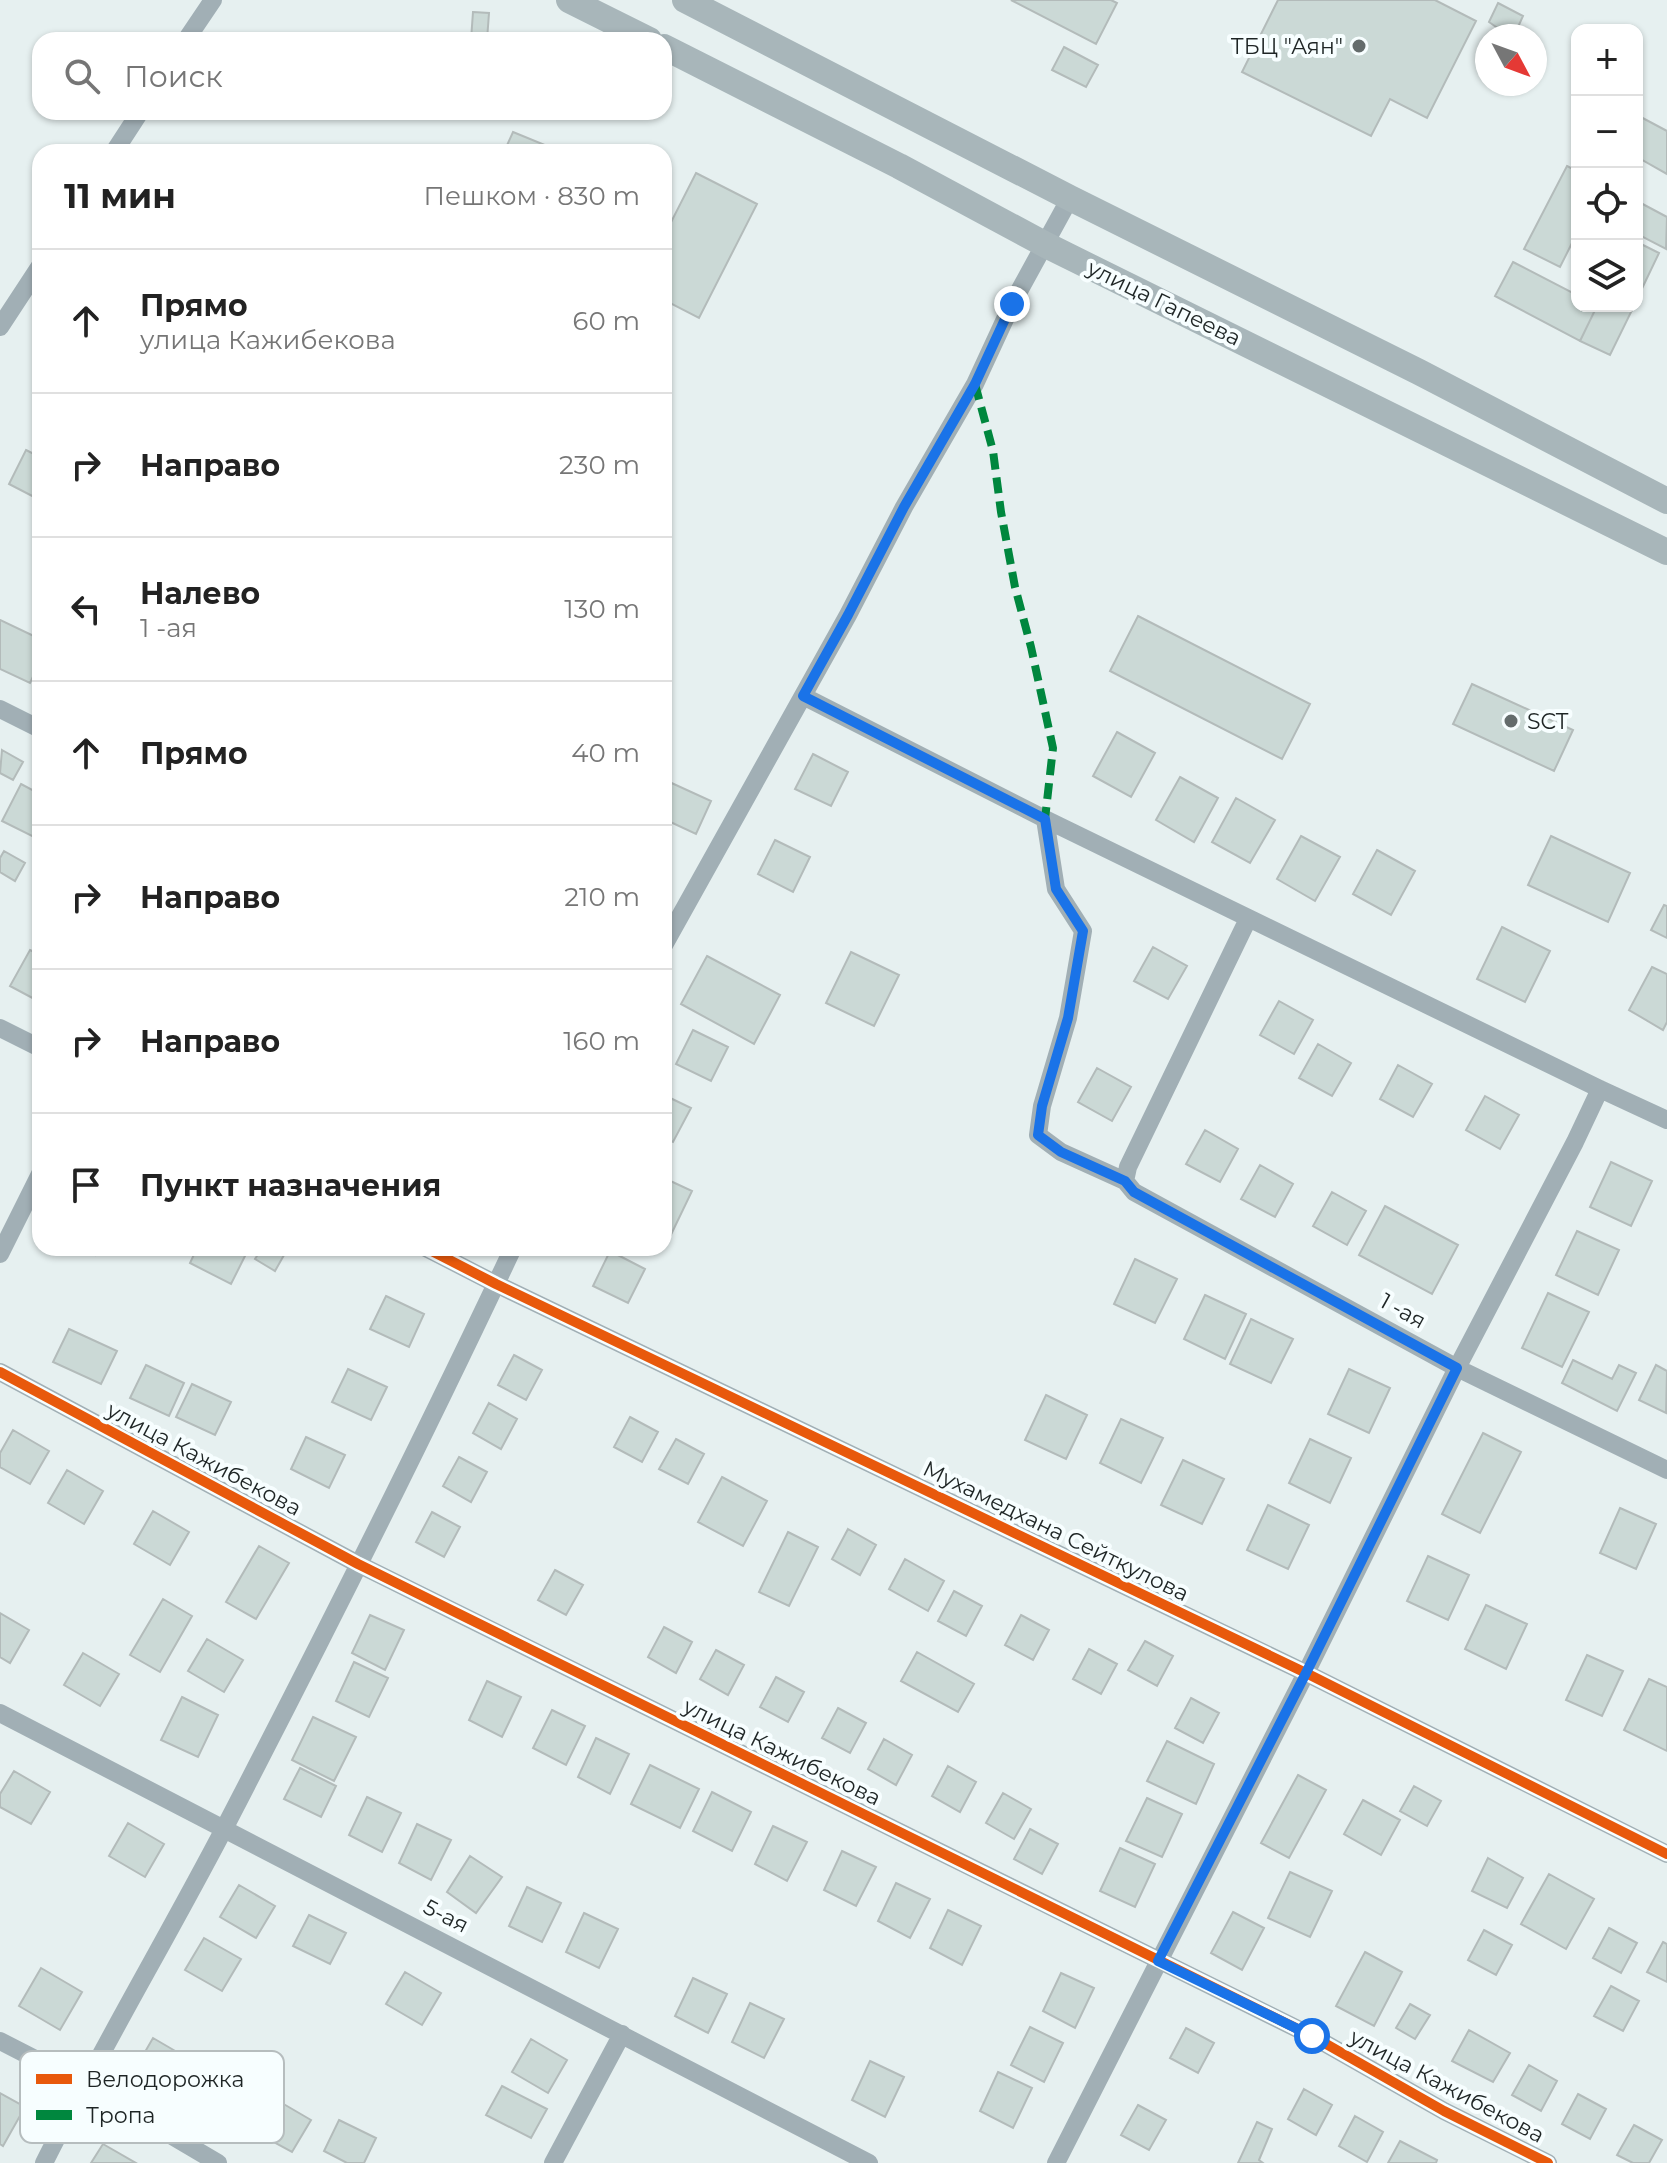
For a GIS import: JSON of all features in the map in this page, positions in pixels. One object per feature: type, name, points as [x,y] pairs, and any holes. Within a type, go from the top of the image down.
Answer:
[{"type":"highway","points":[[569,0],[633,32]]},
{"type":"highway","points":[[685,0],[1667,501]]},
{"type":"highway","name":"улица Гапеева","points":[[672,51],[899,166],[1046,245],[1667,552]]},
{"type":"street","points":[[191,32],[213,0]]},
{"type":"street","points":[[119,144],[135,120]]},
{"type":"street","points":[[672,931],[848,615],[904,507],[975,384],[1012,304],[1070,198]]},
{"type":"street","points":[[0,327],[32,278]]},
{"type":"street","points":[[803,696],[1248,919],[1667,1120]]},
{"type":"street","points":[[0,709],[32,725]]},
{"type":"street","name":"1 -ая","points":[[1045,819],[1056,889],[1083,931],[1068,1018],[1042,1106],[1038,1135],[1061,1152],[1125,1181],[1134,1192],[1457,1368],[1667,1470]]},
{"type":"street","points":[[1125,1181],[1128,1167],[1248,919]]},
{"type":"street","points":[[0,1028],[32,1044]]},
{"type":"street","points":[[1056,2163],[1600,1089]]},
{"type":"street","points":[[0,1254],[32,1190]]},
{"type":"street","name":"Мухамедхана Сейткулова","points":[[442,1256],[1306,1673],[1667,1854]]},
{"type":"street","points":[[102,2051],[224,1828],[509,1256]]},
{"type":"street","name":"улица Кажибекова","points":[[0,1372],[358,1564],[1312,2036],[1444,2111],[1548,2163]]},
{"type":"street","name":"5-ая","points":[[0,1713],[869,2163]]},
{"type":"street","points":[[553,2163],[622,2034]]},
{"type":"street","points":[[0,2041],[20,2051]]},
{"type":"street","points":[[44,2163],[54,2143]]},
{"type":"street","points":[[184,2143],[218,2163]]},
{"type":"building","points":[[1011,0],[1111,0],[1117,3],[1096,44]]},
{"type":"building","name":"ТБЦ \"Аян\"","points":[[1278,0],[1435,0],[1476,21],[1427,118],[1390,99],[1371,136],[1242,72]]},
{"type":"building","points":[[1498,3],[1523,16],[1519,24],[1489,22]]},
{"type":"building","points":[[473,12],[489,13],[488,32],[472,32]]},
{"type":"building","points":[[1064,47],[1098,65],[1086,87],[1052,70]]},
{"type":"building","points":[[1643,118],[1667,131],[1667,174],[1643,160]]},
{"type":"building","points":[[513,132],[542,144],[508,144]]},
{"type":"building","points":[[1567,166],[1571,168],[1571,245],[1560,267],[1524,249]]},
{"type":"building","points":[[696,173],[757,204],[699,318],[672,304],[672,220]]},
{"type":"building","points":[[1643,204],[1667,217],[1666,249],[1643,237]]},
{"type":"building","points":[[1643,245],[1659,253],[1643,286]]},
{"type":"building","points":[[1513,262],[1571,292],[1571,312],[1594,312],[1580,341],[1495,296]]},
{"type":"building","points":[[1594,312],[1631,312],[1610,355],[1580,341]]},
{"type":"building","points":[[26,450],[32,453],[32,496],[9,484]]},
{"type":"building","points":[[1138,616],[1310,704],[1282,759],[1110,671]]},
{"type":"building","points":[[0,620],[32,635],[32,679],[30,683],[0,669]]},
{"type":"building","points":[[1472,684],[1573,730],[1554,771],[1453,724]]},
{"type":"building","points":[[1117,732],[1155,753],[1131,797],[1093,776]]},
{"type":"building","points":[[2,750],[23,762],[13,780],[0,773]]},
{"type":"building","points":[[813,754],[848,772],[831,806],[795,789]]},
{"type":"building","points":[[1180,777],[1218,798],[1194,842],[1156,820]]},
{"type":"building","points":[[672,783],[711,801],[696,834],[672,823]]},
{"type":"building","points":[[21,784],[32,790],[32,836],[2,821]]},
{"type":"building","points":[[1236,798],[1275,820],[1250,863],[1212,842]]},
{"type":"building","points":[[1301,836],[1340,857],[1315,901],[1277,879]]},
{"type":"building","points":[[1551,836],[1630,873],[1608,922],[1528,885]]},
{"type":"building","points":[[775,840],[810,857],[793,892],[758,874]]},
{"type":"building","points":[[1377,850],[1415,871],[1391,915],[1353,894]]},
{"type":"building","points":[[4,851],[25,863],[15,881],[0,872],[0,858]]},
{"type":"building","points":[[1664,905],[1667,906],[1667,938],[1651,930]]},
{"type":"building","points":[[1502,927],[1550,951],[1525,1002],[1477,979]]},
{"type":"building","points":[[1153,947],[1187,966],[1168,999],[1134,981]]},
{"type":"building","points":[[30,950],[32,951],[32,998],[10,986]]},
{"type":"building","points":[[851,952],[899,975],[874,1026],[826,1003]]},
{"type":"building","points":[[707,956],[780,995],[754,1044],[681,1004]]},
{"type":"building","points":[[1652,967],[1667,974],[1667,1022],[1663,1030],[1629,1010]]},
{"type":"building","points":[[1279,1001],[1313,1020],[1294,1054],[1260,1035]]},
{"type":"building","points":[[693,1030],[728,1047],[711,1081],[676,1064]]},
{"type":"building","points":[[1318,1044],[1351,1063],[1332,1096],[1299,1078]]},
{"type":"building","points":[[1398,1065],[1432,1084],[1413,1117],[1380,1099]]},
{"type":"building","points":[[1097,1068],[1131,1087],[1112,1121],[1078,1102]]},
{"type":"building","points":[[1485,1096],[1519,1115],[1500,1149],[1466,1130]]},
{"type":"building","points":[[672,1099],[691,1108],[672,1141]]},
{"type":"building","points":[[1205,1130],[1238,1149],[1220,1182],[1186,1164]]},
{"type":"building","points":[[1611,1162],[1652,1181],[1631,1226],[1590,1207]]},
{"type":"building","points":[[1260,1165],[1293,1184],[1275,1217],[1241,1199]]},
{"type":"building","points":[[672,1182],[692,1191],[672,1233]]},
{"type":"building","points":[[1332,1192],[1366,1211],[1347,1245],[1313,1226]]},
{"type":"building","points":[[1385,1206],[1458,1245],[1432,1294],[1359,1255]]},
{"type":"building","points":[[1577,1231],[1619,1250],[1598,1295],[1556,1275]]},
{"type":"building","points":[[193,1256],[245,1256],[231,1284],[190,1263]]},
{"type":"building","points":[[257,1256],[283,1256],[275,1271],[255,1259]]},
{"type":"building","points":[[608,1256],[620,1256],[645,1269],[628,1303],[593,1286]]},
{"type":"building","points":[[1135,1259],[1177,1279],[1155,1323],[1114,1304]]},
{"type":"building","points":[[1548,1293],[1589,1312],[1562,1367],[1522,1348]]},
{"type":"building","points":[[1205,1295],[1246,1314],[1225,1359],[1184,1339]]},
{"type":"building","points":[[386,1296],[424,1314],[409,1347],[370,1329]]},
{"type":"building","points":[[1251,1319],[1293,1339],[1271,1383],[1230,1364]]},
{"type":"building","points":[[69,1329],[117,1351],[101,1384],[53,1362]]},
{"type":"building","points":[[514,1355],[542,1370],[526,1400],[498,1385]]},
{"type":"building","points":[[1573,1360],[1612,1379],[1619,1365],[1636,1373],[1617,1411],[1562,1383]]},
{"type":"building","points":[[146,1365],[184,1383],[169,1416],[130,1398]]},
{"type":"building","points":[[1656,1365],[1667,1371],[1666,1413],[1639,1400]]},
{"type":"building","points":[[348,1369],[387,1387],[371,1420],[332,1402]]},
{"type":"building","points":[[1349,1369],[1390,1388],[1369,1433],[1328,1414]]},
{"type":"building","points":[[192,1384],[231,1402],[215,1435],[176,1417]]},
{"type":"building","points":[[1046,1395],[1087,1415],[1066,1459],[1025,1440]]},
{"type":"building","points":[[489,1403],[517,1419],[501,1449],[473,1433]]},
{"type":"building","points":[[630,1417],[658,1432],[642,1462],[614,1447]]},
{"type":"building","points":[[1121,1419],[1163,1438],[1141,1483],[1100,1463]]},
{"type":"building","points":[[13,1430],[49,1451],[30,1484],[0,1467],[0,1453]]},
{"type":"building","points":[[1483,1433],[1521,1452],[1480,1533],[1442,1514]]},
{"type":"building","points":[[306,1437],[345,1455],[329,1488],[291,1469]]},
{"type":"building","points":[[676,1439],[704,1454],[688,1484],[659,1469]]},
{"type":"building","points":[[1310,1439],[1351,1458],[1330,1503],[1289,1483]]},
{"type":"building","points":[[459,1457],[487,1472],[471,1502],[443,1486]]},
{"type":"building","points":[[1183,1460],[1224,1479],[1202,1524],[1161,1505]]},
{"type":"building","points":[[67,1470],[103,1491],[84,1524],[48,1503]]},
{"type":"building","points":[[722,1477],[767,1501],[743,1546],[698,1522]]},
{"type":"building","points":[[1268,1505],[1309,1525],[1288,1569],[1247,1550]]},
{"type":"building","points":[[1620,1508],[1656,1524],[1636,1569],[1600,1553]]},
{"type":"building","points":[[153,1511],[189,1532],[170,1565],[134,1544]]},
{"type":"building","points":[[432,1512],[460,1527],[444,1557],[416,1542]]},
{"type":"building","points":[[848,1529],[876,1545],[860,1575],[832,1559]]},
{"type":"building","points":[[788,1532],[818,1547],[789,1606],[759,1592]]},
{"type":"building","points":[[259,1546],[289,1563],[256,1619],[226,1602]]},
{"type":"building","points":[[1428,1556],[1469,1575],[1448,1620],[1407,1601]]},
{"type":"building","points":[[905,1559],[944,1581],[928,1611],[889,1589]]},
{"type":"building","points":[[555,1570],[583,1585],[566,1615],[538,1600]]},
{"type":"building","points":[[954,1591],[982,1606],[966,1636],[938,1621]]},
{"type":"building","points":[[163,1599],[192,1616],[160,1672],[130,1655]]},
{"type":"building","points":[[1486,1605],[1527,1624],[1506,1669],[1465,1649]]},
{"type":"building","points":[[0,1613],[29,1630],[10,1663],[0,1657]]},
{"type":"building","points":[[370,1615],[404,1630],[385,1670],[352,1653]]},
{"type":"building","points":[[1021,1615],[1049,1630],[1033,1660],[1005,1645]]},
{"type":"building","points":[[664,1627],[692,1642],[676,1673],[648,1657]]},
{"type":"building","points":[[207,1639],[243,1660],[224,1692],[188,1671]]},
{"type":"building","points":[[1145,1641],[1173,1656],[1157,1686],[1128,1670]]},
{"type":"building","points":[[1089,1649],[1117,1664],[1101,1694],[1073,1679]]},
{"type":"building","points":[[716,1650],[744,1665],[728,1695],[700,1679]]},
{"type":"building","points":[[917,1652],[974,1684],[958,1712],[901,1681]]},
{"type":"building","points":[[83,1653],[119,1674],[100,1706],[64,1685]]},
{"type":"building","points":[[1587,1655],[1623,1671],[1602,1716],[1566,1700]]},
{"type":"building","points":[[354,1662],[388,1678],[369,1717],[336,1701]]},
{"type":"building","points":[[776,1677],[804,1692],[788,1722],[760,1707]]},
{"type":"building","points":[[1649,1679],[1667,1687],[1667,1751],[1624,1730]]},
{"type":"building","points":[[487,1681],[521,1697],[502,1737],[469,1720]]},
{"type":"building","points":[[182,1697],[218,1715],[198,1757],[161,1740]]},
{"type":"building","points":[[1191,1698],[1219,1713],[1203,1743],[1175,1728]]},
{"type":"building","points":[[838,1708],[866,1723],[850,1753],[822,1738]]},
{"type":"building","points":[[552,1710],[585,1726],[566,1765],[533,1748]]},
{"type":"building","points":[[313,1717],[356,1737],[334,1781],[292,1760]]},
{"type":"building","points":[[596,1738],[629,1754],[610,1794],[578,1777]]},
{"type":"building","points":[[884,1739],[912,1755],[896,1785],[868,1769]]},
{"type":"building","points":[[1167,1741],[1214,1764],[1196,1804],[1147,1781]]},
{"type":"building","points":[[650,1765],[699,1789],[680,1828],[631,1804]]},
{"type":"building","points":[[948,1766],[976,1782],[960,1812],[932,1796]]},
{"type":"building","points":[[300,1768],[336,1786],[321,1817],[284,1799]]},
{"type":"building","points":[[14,1771],[50,1792],[31,1824],[0,1807],[0,1794]]},
{"type":"building","points":[[1298,1775],[1326,1790],[1289,1858],[1261,1843]]},
{"type":"building","points":[[1414,1786],[1441,1801],[1427,1826],[1400,1811]]},
{"type":"building","points":[[712,1792],[751,1812],[732,1851],[693,1831]]},
{"type":"building","points":[[1003,1793],[1031,1809],[1014,1839],[986,1823]]},
{"type":"building","points":[[367,1797],[401,1813],[382,1852],[349,1835]]},
{"type":"building","points":[[1147,1798],[1182,1814],[1162,1857],[1126,1841]]},
{"type":"building","points":[[1363,1800],[1400,1820],[1381,1855],[1344,1834]]},
{"type":"building","points":[[128,1823],[164,1844],[145,1877],[109,1856]]},
{"type":"building","points":[[417,1824],[451,1840],[431,1880],[399,1863]]},
{"type":"building","points":[[773,1826],[807,1842],[787,1881],[755,1864]]},
{"type":"building","points":[[1030,1829],[1058,1844],[1042,1874],[1014,1859]]},
{"type":"building","points":[[1120,1848],[1155,1864],[1135,1907],[1100,1891]]},
{"type":"building","points":[[842,1851],[876,1867],[856,1906],[824,1890]]},
{"type":"building","points":[[470,1856],[502,1877],[476,1913],[447,1892]]},
{"type":"building","points":[[1488,1858],[1523,1878],[1507,1908],[1472,1891]]},
{"type":"building","points":[[1290,1872],[1332,1891],[1310,1937],[1268,1918]]},
{"type":"building","points":[[1549,1874],[1594,1899],[1566,1949],[1521,1924]]},
{"type":"building","points":[[896,1883],[930,1899],[910,1938],[878,1921]]},
{"type":"building","points":[[239,1885],[275,1906],[256,1938],[220,1917]]},
{"type":"building","points":[[527,1887],[561,1903],[542,1942],[509,1926]]},
{"type":"building","points":[[948,1910],[981,1926],[962,1965],[930,1948]]},
{"type":"building","points":[[1233,1912],[1264,1928],[1242,1970],[1211,1953]]},
{"type":"building","points":[[584,1913],[618,1929],[599,1968],[566,1952]]},
{"type":"building","points":[[309,1915],[346,1933],[330,1964],[293,1946]]},
{"type":"building","points":[[1609,1928],[1637,1943],[1621,1973],[1593,1958]]},
{"type":"building","points":[[1484,1930],[1512,1945],[1496,1975],[1468,1960]]},
{"type":"building","points":[[204,1938],[241,1959],[222,1991],[185,1970]]},
{"type":"building","points":[[1663,1942],[1667,1944],[1667,1982],[1647,1972]]},
{"type":"building","points":[[1365,1952],[1402,1972],[1374,2026],[1336,2006]]},
{"type":"building","points":[[41,1968],[82,1992],[60,2030],[19,2006]]},
{"type":"building","points":[[405,1972],[441,1993],[422,2025],[386,2004]]},
{"type":"building","points":[[1061,1973],[1094,1988],[1075,2028],[1043,2011]]},
{"type":"building","points":[[693,1978],[727,1994],[708,2033],[675,2016]]},
{"type":"building","points":[[1611,1986],[1639,2001],[1623,2031],[1594,2016]]},
{"type":"building","points":[[750,2003],[784,2019],[764,2058],[732,2042]]},
{"type":"building","points":[[1410,2004],[1430,2015],[1415,2039],[1396,2028]]},
{"type":"building","points":[[1030,2027],[1063,2043],[1044,2082],[1011,2065]]},
{"type":"building","points":[[1186,2028],[1214,2043],[1198,2073],[1170,2058]]},
{"type":"building","points":[[1469,2030],[1510,2053],[1493,2082],[1452,2061]]},
{"type":"building","points":[[153,2038],[175,2051],[146,2051]]},
{"type":"building","points":[[531,2039],[567,2060],[548,2093],[512,2072]]},
{"type":"building","points":[[870,2061],[904,2077],[885,2117],[852,2100]]},
{"type":"building","points":[[1529,2065],[1557,2081],[1541,2111],[1512,2095]]},
{"type":"building","points":[[998,2072],[1032,2088],[1013,2128],[980,2111]]},
{"type":"building","points":[[502,2086],[547,2109],[531,2138],[486,2115]]},
{"type":"building","points":[[1304,2089],[1332,2105],[1316,2135],[1288,2119]]},
{"type":"building","points":[[0,2093],[20,2104],[20,2116],[3,2146],[0,2144]]},
{"type":"building","points":[[1578,2094],[1606,2109],[1590,2139],[1562,2124]]},
{"type":"building","points":[[284,2104],[311,2120],[292,2152],[275,2143],[284,2143]]},
{"type":"building","points":[[1138,2105],[1166,2120],[1149,2150],[1121,2135]]},
{"type":"building","points":[[1355,2116],[1383,2132],[1367,2162],[1339,2146]]},
{"type":"building","points":[[339,2120],[376,2138],[364,2163],[347,2163],[324,2151]]},
{"type":"building","points":[[1257,2122],[1272,2129],[1259,2160],[1263,2163],[1238,2163]]},
{"type":"building","points":[[1634,2125],[1662,2140],[1649,2163],[1633,2163],[1617,2155]]},
{"type":"building","points":[[1400,2141],[1437,2160],[1436,2163],[1388,2163]]},
{"type":"building","points":[[103,2144],[136,2163],[91,2163]]},
{"type":"marked path","points":[[975,384],[993,451],[1015,587],[1053,748],[1045,819]]},
{"type":"cycle path","points":[[442,1256],[1306,1673],[1667,1854]]},
{"type":"cycle path","points":[[0,1372],[358,1564],[1312,2036],[1444,2111],[1548,2163]]},
{"type":"place","name":"ТБЦ \"Аян\"","points":[[1359,46]]},
{"type":"place","name":"SCT","points":[[1511,721]]},
{"type":"route","points":[[1012,304],[975,384],[904,507],[803,696],[1045,819],[1056,889],[1083,931],[1068,1018],[1042,1106],[1038,1135],[1061,1152],[1125,1181],[1134,1192],[1457,1368],[1306,1673],[1158,1961],[1312,2036]]}]
